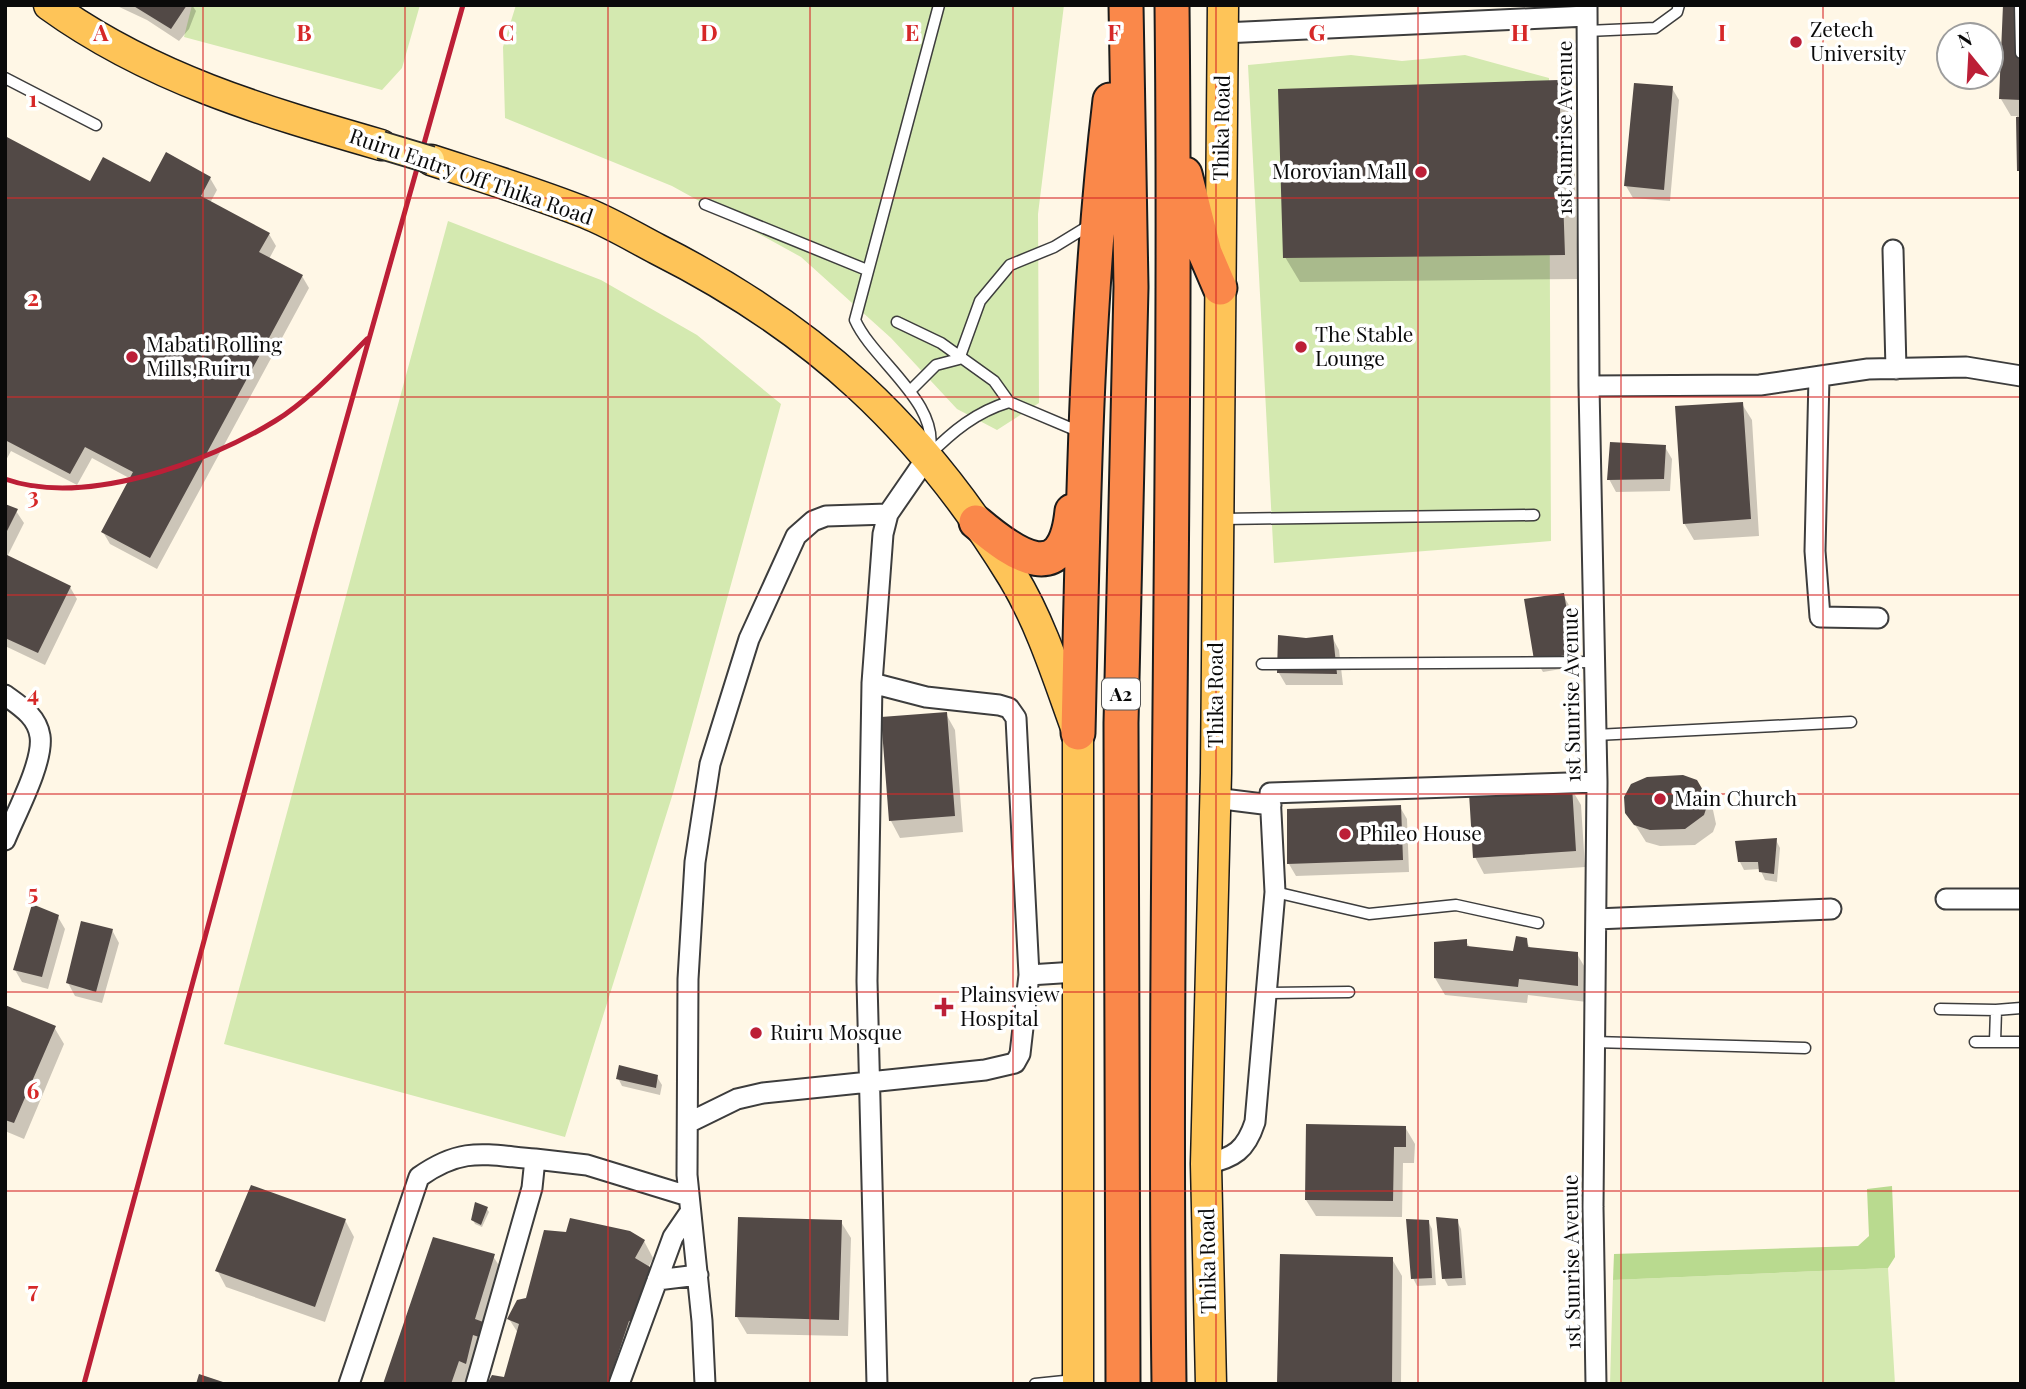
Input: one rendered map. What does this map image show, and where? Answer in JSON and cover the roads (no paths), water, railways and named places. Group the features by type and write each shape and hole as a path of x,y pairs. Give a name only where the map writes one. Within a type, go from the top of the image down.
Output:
{"highway":[{"path":"976,522 1007,549 1035,559 1054,556 1063,548 1069,536 1086,376 1097,221 1124,5"},
{"name":"A2","path":"1123,1384 1121,723 1131,287 1124,5"},
{"name":"Thika Road","path":"1169,1384 1166,1129 1175,304 1172,5"},
{"path":"1174,146 1192,194 1205,253 1220,288"},
{"path":"1078,733 1086,376"}],"main road":[{"name":"Ruiru Entry Off Thika Road","path":"49,5 89,34 197,85 245,105 432,160 588,214 747,297 836,363 928,456 1014,579 1042,637 1078,733"},
{"name":"Thika Road","path":"1210,1384 1206,1164 1215,798 1223,19"},
{"path":"1078,733 1078,1382"}],"street":[{"path":"1223,19 1587,17"},
{"name":"1st Sunrise Avenue","path":"1587,17 1597,782 1594,1042 1596,1384"},
{"path":"1894,250 1896,369"},
{"path":"1590,386 1748,386 1896,369 1966,367 2021,376"},
{"path":"1819,377 1815,551 1820,617 1878,618"},
{"path":"877,1384 868,1084 872,683 883,534 888,514 928,456"},
{"path":"705,1384 698,1275 688,1205 688,979 695,862 710,764 749,639 785,555 804,527 827,516 888,514"},
{"path":"688,1123 737,1099 763,1093 868,1084 985,1070 1015,1063 1024,1036 1029,975 1016,718 1009,708 999,705 926,697 872,683"},
{"path":"5,695 36,722 41,737 38,758 5,840"},
{"path":"1206,1164 1232,1158 1250,1138 1255,1122 1275,892 1270,793 1597,782"},
{"path":"1215,798 1271,805"},
{"path":"1946,899 2021,899"},
{"path":"1596,919 1831,909"},
{"path":"1029,975 1076,972"},
{"path":"349,1384 419,1177 442,1161 477,1154 587,1165 688,1205"},
{"path":"476,1384 532,1188 535,1159"},
{"path":"619,1384 673,1237 688,1205"},
{"path":"657,1280 698,1275"}],"lane":[{"path":"928,456 932,442 927,424 910,391 862,334 856,320 867,270 939,5"},
{"path":"1587,17 1655,28 1671,18 1679,5"},
{"path":"2020,5 2021,53"},
{"path":"5,78 96,125"},
{"path":"705,204 867,270"},
{"path":"960,359 980,301 1010,265 1054,247 1097,221"},
{"path":"897,322 941,343 994,381 1009,402 1080,433"},
{"path":"910,391 936,365 960,359"},
{"path":"928,456 956,428 988,408 1009,402"},
{"path":"1218,519 1534,515"},
{"path":"1262,664 1595,662"},
{"path":"1596,735 1852,722"},
{"path":"1275,892 1369,914 1457,905 1538,923"},
{"path":"1266,993 1349,992"},
{"path":"1940,1009 2021,1008"},
{"path":"1995,1042 1996,1010"},
{"path":"1594,1042 1805,1048"},
{"path":"1975,1042 2021,1042"},
{"path":"1035,1384 1078,1382"}],"railway":[{"path":"84,1384 315,531 463,5"},
{"path":"5,479 36,486 71,488 107,484 144,476 215,452 288,413 367,339"}],"place":[{"name":"Zetech University","path":"1796,42"},
{"name":"Morovian Mall","path":"1421,172"},
{"name":"The Stable Lounge","path":"1301,347"},
{"name":"Mabati Rolling Mills,Ruiru","path":"132,357"},
{"name":"Main Church","path":"1660,799"},
{"name":"Phileo House","path":"1345,834"},
{"name":"Plainsview Hospital","path":"944,1007"},
{"name":"Ruiru Mosque","path":"756,1033"}]}
